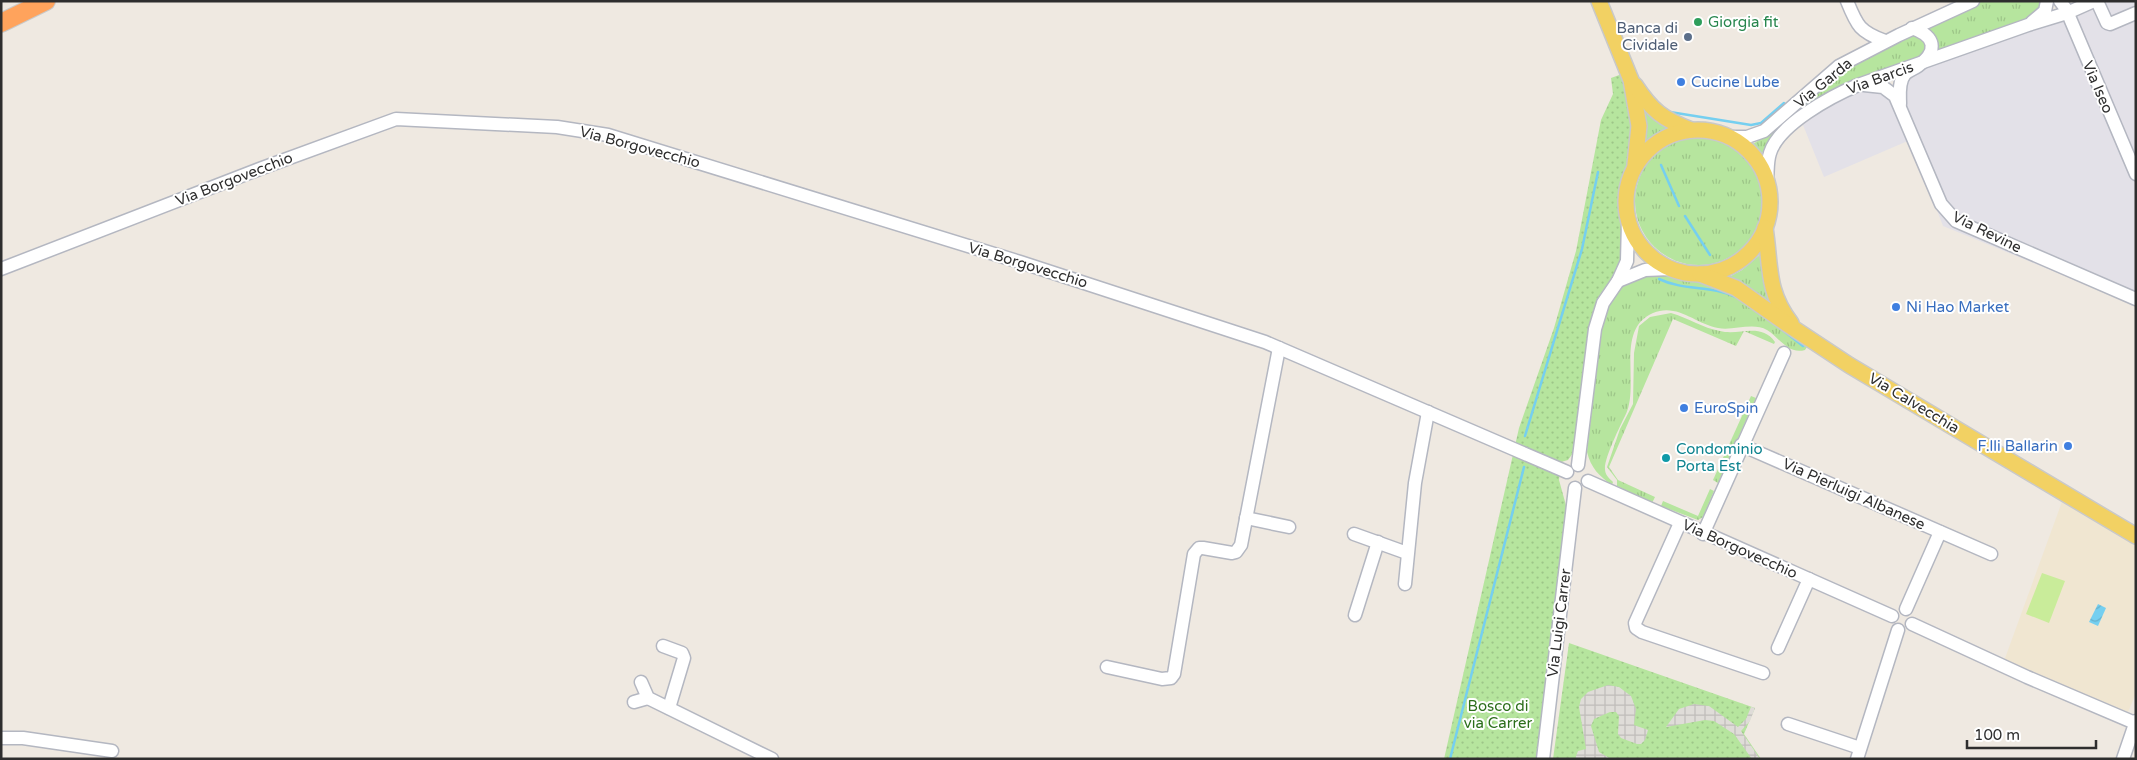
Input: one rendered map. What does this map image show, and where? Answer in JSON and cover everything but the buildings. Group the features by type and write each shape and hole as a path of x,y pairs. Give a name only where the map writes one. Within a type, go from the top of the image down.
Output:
{"highway":[{"path":"1,23 46,1"}],"main road":[{"path":"1599,1 1632,80 1652,109 1662,117 1691,130"},
{"path":"1632,80 1639,126 1634,168 1626,196 1628,222 1636,240 1644,251 1670,269 1700,274 1719,271 1739,261 1755,246 1765,228 1770,202 1766,180 1751,153 1729,137 1711,131 1691,130 1671,135 1656,143 1643,155 1634,168"},
{"name":"Via Calvecchia","path":"1765,228 1771,284 1782,311 1796,330"},
{"name":"Via Calvecchia","path":"1700,274 1736,288 1850,365 2136,536"}],"street":[{"path":"1606,1 1606,17"},
{"path":"1847,1 1857,26 1873,37 1886,41"},
{"name":"Via Garda","path":"1729,137 1747,137 1764,131 1839,66 1912,28 1973,1"},
{"name":"Via Barcis","path":"2028,25 2045,11 2047,1"},
{"name":"Via Iseo","path":"2060,1 2066,7 2136,174"},
{"path":"2066,7 2069,4 2093,2 2110,24 2136,13"},
{"name":"Via Barcis","path":"1766,180 1770,154 1778,139 1809,112 1847,90 2028,25 2066,7"},
{"name":"Via Barcis","path":"1912,28 1926,33 1932,43 1932,50 1922,63"},
{"name":"Via Revine","path":"1900,104 1901,82 1905,75 1922,63"},
{"name":"Via Revine","path":"1847,90 1876,85 1888,91 1900,104 1938,197 1949,215 1995,238 2136,299"},
{"name":"Via Borgovecchio","path":"1,269 356,132 396,119 557,127 608,135 1129,296 1279,348 1567,472"},
{"path":"1578,465 1595,329 1603,304 1628,261 1628,222"},
{"path":"1618,281 1645,270 1670,269"},
{"path":"1107,667 1162,679 1167,679 1174,674 1194,554 1199,548 1236,552 1241,545 1279,348"},
{"path":"1703,534 1784,352"},
{"path":"1405,584 1415,483 1428,412"},
{"name":"Via Pierluigi Albanese","path":"1741,445 1991,554"},
{"path":"1578,465 1587,472 1588,481 1582,487 1576,488 1568,483 1567,472 1571,467 1578,465"},
{"name":"Via Borgovecchio","path":"1588,481 1703,534 1892,616"},
{"name":"Via Luigi Carrer","path":"1543,759 1576,488"},
{"path":"1246,518 1289,527"},
{"path":"1680,523 1635,623 1636,628 1642,632 1762,673"},
{"name":"Via Pierluigi Albanese","path":"1906,609 1940,532"},
{"path":"1354,534 1407,553"},
{"path":"1355,615 1378,542"},
{"path":"1778,648 1809,579"},
{"path":"1899,609 1906,609 1913,617 1912,624 1905,630 1898,630 1893,626 1892,616 1899,609"},
{"path":"1912,624 2027,677 2136,722 2132,743 2123,759"},
{"path":"1788,724 1859,753 1898,630"},
{"path":"663,646 682,653 684,658 669,708"},
{"path":"641,682 648,698 772,759"},
{"path":"634,702 648,698"},
{"path":"1,738 23,738 112,751"}],"shaded area":[{"path":"2107,1 2136,1 2136,305 1943,226 1910,140 1824,177 1803,125 1820,112 1852,94 1871,88 1895,100 1908,74"},
{"path":"2063,499 2136,544 2136,693 2128,712 2004,661"},
{"path":"1608,685 1619,687 1631,696 1636,709 1634,725 1648,730 1645,740 1641,744 1637,744 1621,738 1618,734 1619,716 1616,712 1610,712 1594,719 1591,726 1599,752 1611,759 1575,759 1578,751 1586,749 1579,707 1581,699 1588,692"},
{"path":"1694,704 1709,706 1738,727 1746,719 1751,707 1755,708 1750,721 1741,731 1760,759 1752,759 1734,734 1714,721 1705,720 1666,727 1679,709"}],"green space":[{"path":"1981,1 2044,1 2032,17 1800,112 1798,109 1848,67"},
{"name":"Bosco di via Carrer","path":"1622,74 1634,114 1633,148 1619,193 1625,242 1620,268 1601,293 1593,311 1573,453 1568,460 1561,462 1559,480 1567,509 1538,759 1444,759 1519,428 1554,328 1576,251 1601,120 1613,94 1611,78"},
{"path":"1644,109 1670,127 1644,143"},
{"path":"1794,113 1796,116 1767,145 1762,153 1753,144 1768,134"},
{"path":"1699,137 1723,142 1744,156 1758,177 1763,201 1758,225 1744,246 1723,260 1699,265 1675,260 1654,246 1640,225 1635,201 1640,177 1654,156 1675,142"},
{"path":"1761,254 1776,310 1749,287 1729,277 1742,270"},
{"path":"1666,274 1686,281 1717,284 1809,344 1805,350 1794,350 1767,330 1761,328 1718,328 1678,312 1662,311 1653,313 1641,321 1634,332 1631,345 1631,389 1629,403 1605,464 1606,473 1613,482 1612,485 1596,471 1587,452 1601,329 1609,304 1621,286 1638,276"},
{"path":"1671,313 1714,330 1727,332 1744,331 1736,346 1673,319 1609,467 1618,480 1655,497 1652,503 1617,486 1617,480 1607,467 1620,429 1633,404 1634,353 1639,326 1650,317"},
{"path":"1745,331 1763,333 1775,342 1774,344"},
{"path":"1751,396 1756,398 1718,483 1713,480"},
{"path":"1710,489 1714,491 1703,517 1698,520 1661,506 1663,501 1698,516"},
{"path":"2042,573 2065,581 2049,623 2026,614"},
{"path":"1569,643 1755,708 1744,734 1761,759 1553,759"}],"water":[{"path":"2098,604 2106,608 2098,626 2089,622"}],"waterway":[{"path":"1670,112 1751,125 1761,123 1784,103"},
{"path":"1661,165 1679,206"},
{"path":"1525,436 1582,249 1598,172"},
{"path":"1685,216 1710,255"},
{"path":"1659,279 1678,285 1718,291 1738,298"},
{"path":"1775,324 1803,346"},
{"path":"1450,759 1524,467"}],"place":[{"name":"Giorgia fit","path":"1698,22"},
{"name":"Banca di Cividale","path":"1688,37"},
{"name":"Cucine Lube","path":"1681,82"},
{"name":"Ni Hao Market","path":"1896,307"},
{"name":"EuroSpin","path":"1684,408"},
{"name":"F.lli Ballarin","path":"2068,446"},
{"name":"Condominio Porta Est","path":"1666,458"}]}
